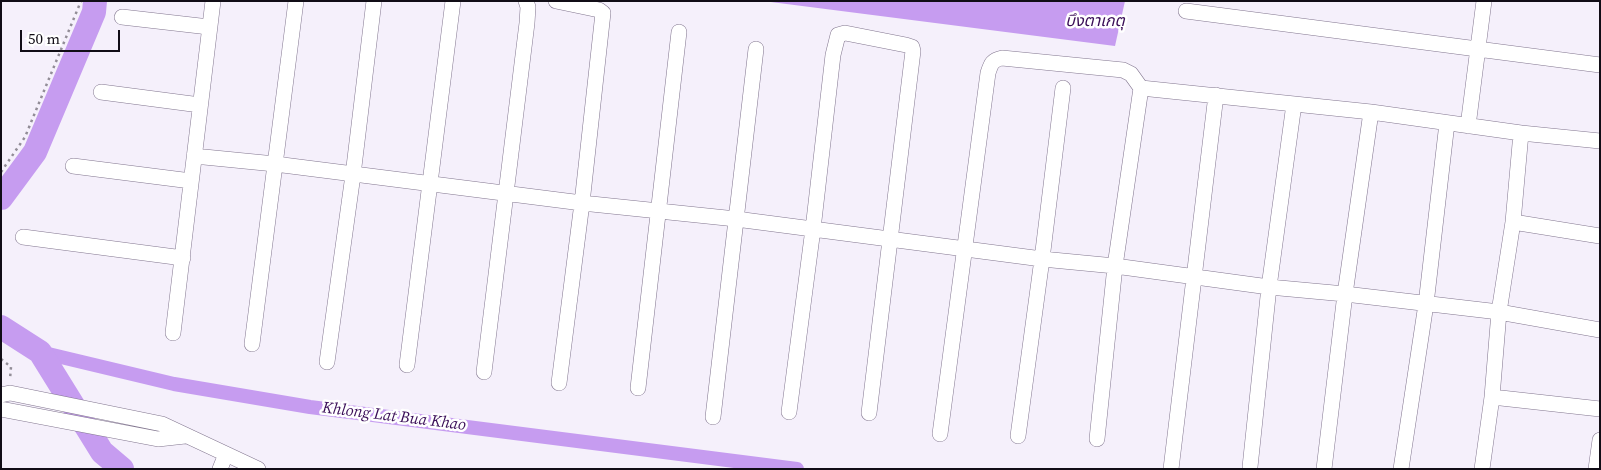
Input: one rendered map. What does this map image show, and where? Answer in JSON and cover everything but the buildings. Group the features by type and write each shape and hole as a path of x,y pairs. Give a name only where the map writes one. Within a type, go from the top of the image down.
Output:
{"street":[{"path":"173,334 212,1"},
{"path":"252,344 296,1"},
{"path":"327,362 353,175 374,1"},
{"path":"407,365 453,1"},
{"path":"484,372 527,23 528,7 526,1"},
{"path":"556,1 600,10 603,13 582,203 559,383"},
{"path":"1468,126 1484,1"},
{"path":"1186,12 1600,65"},
{"path":"122,17 209,27"},
{"path":"638,388 679,32"},
{"path":"789,412 813,229 832,55 838,35 845,33 906,45 912,47 913,51 868,413"},
{"path":"713,416 756,49"},
{"path":"940,434 988,73 994,60 1002,58 1123,70 1131,74 1141,88 1115,266 1097,439"},
{"path":"1018,436 1063,88"},
{"path":"1141,88 1371,112 1521,133 1600,141"},
{"path":"101,92 200,105"},
{"path":"1172,469 1216,95"},
{"path":"1250,467 1269,287 1294,104"},
{"path":"1324,469 1345,294 1371,112"},
{"path":"1401,469 1426,304 1447,123"},
{"path":"1482,469 1492,397 1499,312 1512,222 1521,133"},
{"path":"194,156 275,164 582,203 736,219 1269,287 1499,312 1600,330"},
{"path":"73,166 191,181"},
{"path":"1512,222 1600,236"},
{"path":"23,237 183,258"},
{"path":"1492,397 1600,409"},
{"path":"5,402 186,436 258,469"},
{"path":"1596,469 1600,440"},
{"path":"220,469 226,454"}],"path":[{"path":"1,172 25,137 81,1"},
{"path":"1,359 11,367"}],"water":[{"name":"บึงตาเกตุ","path":"763,1 1125,1 1115,46"}],"waterway":[{"path":"1,198 35,152 94,12 95,1"},
{"path":"1,327 40,352 102,452 122,469"},
{"name":"Khlong Lat Bua Khao","path":"40,352 174,384 310,407 797,469"}]}
